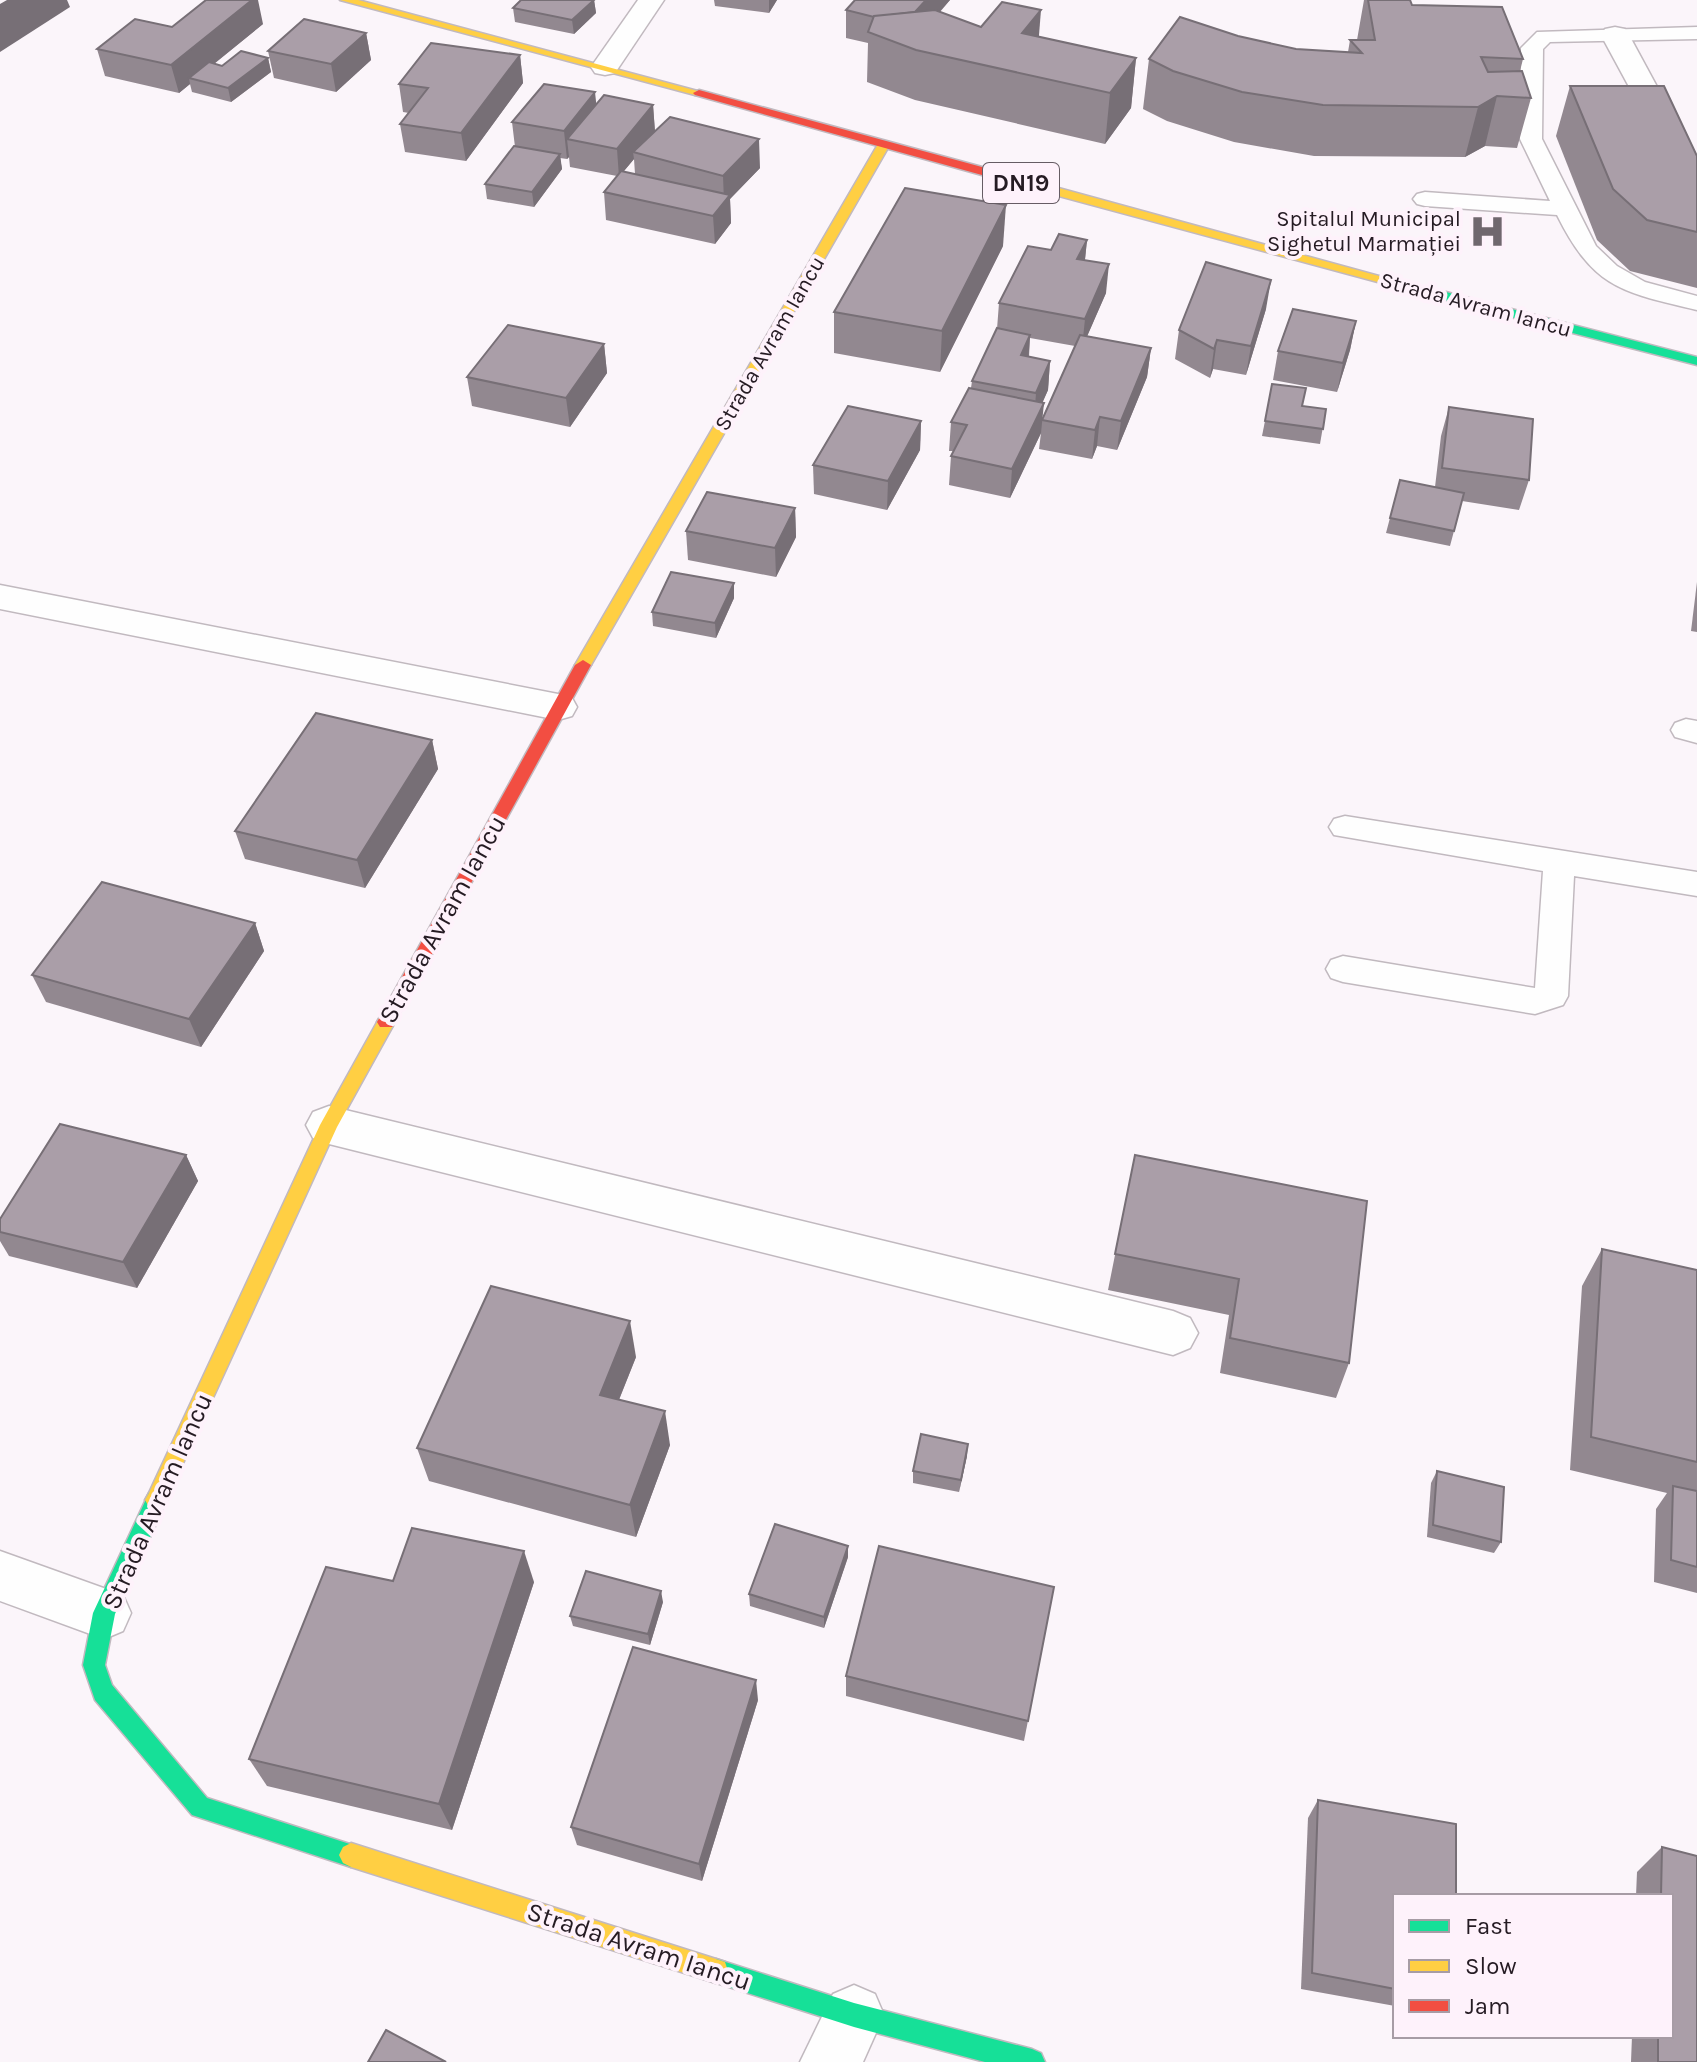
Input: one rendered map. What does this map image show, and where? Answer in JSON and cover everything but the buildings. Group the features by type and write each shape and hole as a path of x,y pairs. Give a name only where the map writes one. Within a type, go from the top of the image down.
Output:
{"street":[{"name":"Strada Avram Iancu","path":"345,0 1697,361"},
{"path":"605,67 651,0"},
{"path":"1615,35 1654,107"},
{"name":"Strada Avram Iancu","path":"883,146 558,707 329,1125 104,1613 94,1665 103,1692 200,1807 843,2038 1032,2062"},
{"path":"0,597 558,707"},
{"path":"329,1125 1173,1333"},
{"path":"0,1576 104,1613"}],"lane":[{"path":"1697,33 1544,36 1532,48 1531,139 1586,249 1608,271 1636,287 1697,303"},
{"path":"1425,199 1566,209"},
{"path":"1345,827 1697,884"},
{"path":"1343,969 1545,1001 1551,996 1559,862"}],"traffic: fast":[{"path":"1442,295 1697,361"},
{"path":"156,1500 104,1613 94,1665 103,1692 200,1807 351,1855"},
{"path":"716,1971 854,2015 1032,2062"}],"traffic: slow":[{"path":"345,0 699,93"},
{"path":"583,665 883,146"},
{"path":"1011,179 1442,295"},
{"path":"156,1500 329,1125 386,1022"},
{"path":"351,1855 716,1971"}],"traffic: jam":[{"path":"699,93 1011,179"},
{"path":"386,1022 583,665"}],"place":[{"name":"Spitalul Municipal Sighetul Marmației","path":"1487,231"}]}
